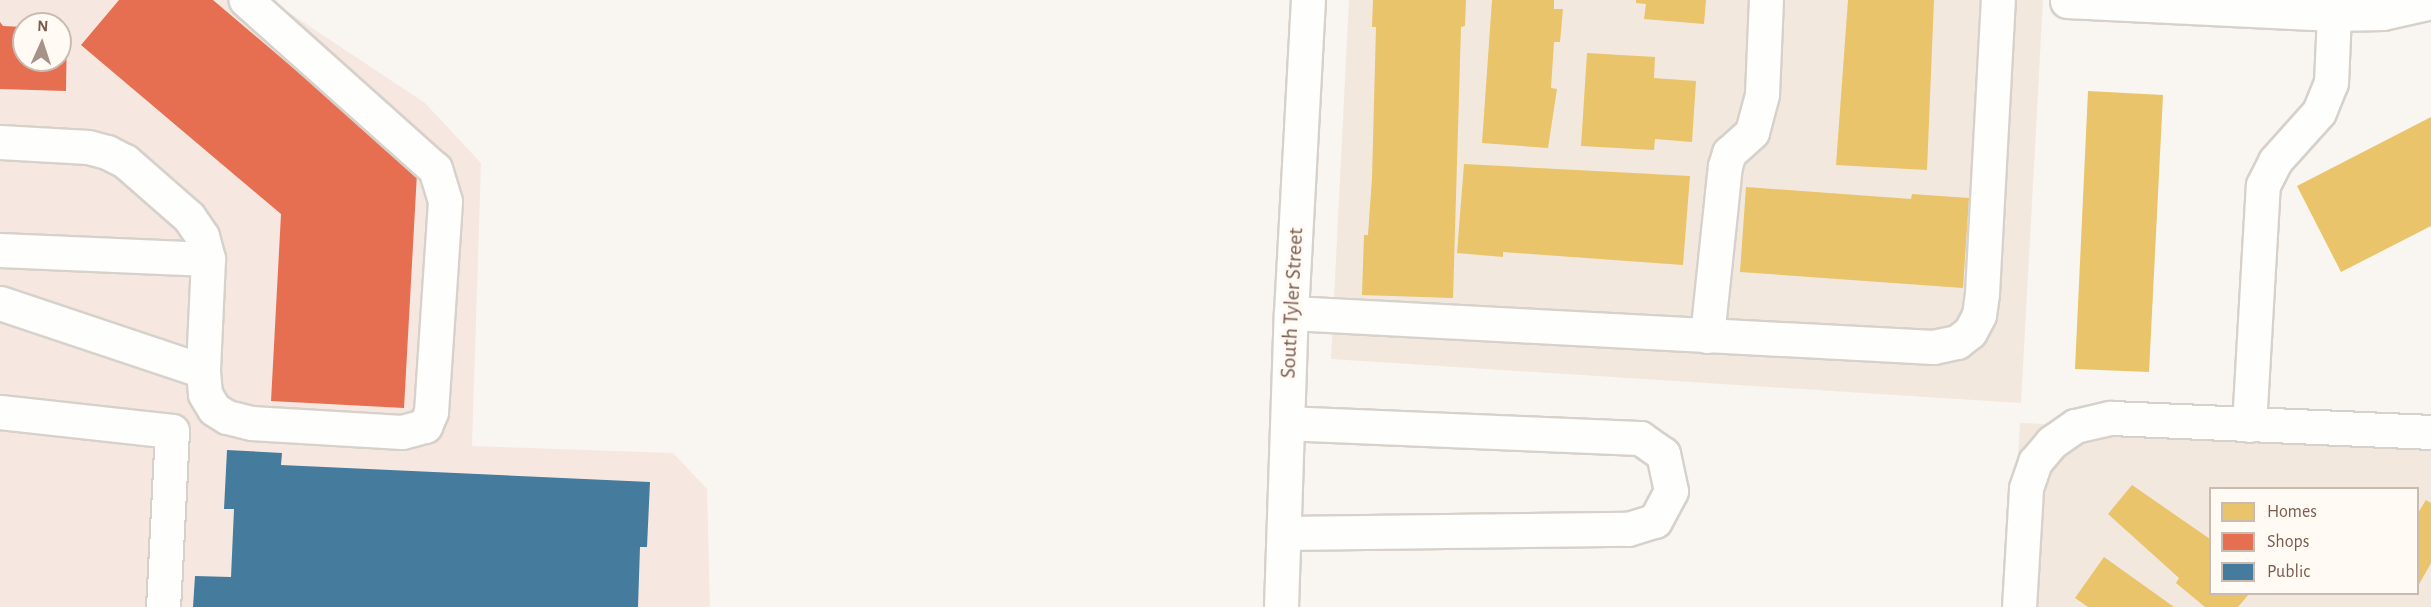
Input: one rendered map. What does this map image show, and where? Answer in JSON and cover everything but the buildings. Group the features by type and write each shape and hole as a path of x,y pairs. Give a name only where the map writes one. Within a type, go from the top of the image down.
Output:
{"street":[{"path":"0,142 88,147 125,161 189,217 201,236 208,259 203,371 205,394 214,409 251,423 402,432 425,426 431,412 445,201 435,169 246,0"},
{"name":"South Tyler Street","path":"1281,607 1291,313 1308,0"},
{"path":"1707,336 1725,166 1729,153 1752,132 1762,94 1766,0"},
{"path":"1291,313 1933,347 1957,342 1970,332 1979,315 1982,293 1998,0"},
{"path":"2067,1 2115,1 2334,14 2383,13 2431,2"},
{"path":"2249,425 2263,185 2275,161 2319,112 2331,83 2334,14"},
{"path":"0,250 208,259"},
{"path":"0,303 203,371"},
{"path":"0,412 172,431 163,607"},
{"path":"2019,607 2026,488 2035,462 2052,442 2075,426 2111,418 2431,432"},
{"path":"1284,533 1628,529 1655,521 1671,491 1663,454 1640,438 1288,423"}],"shaded area":[{"path":"0,0 270,0 425,103 481,163 472,446 673,453 707,489 710,607 0,607"},
{"path":"1349,0 2043,0 2021,403 1331,359"},
{"path":"2020,423 2431,440 2431,607 2009,607"}]}
